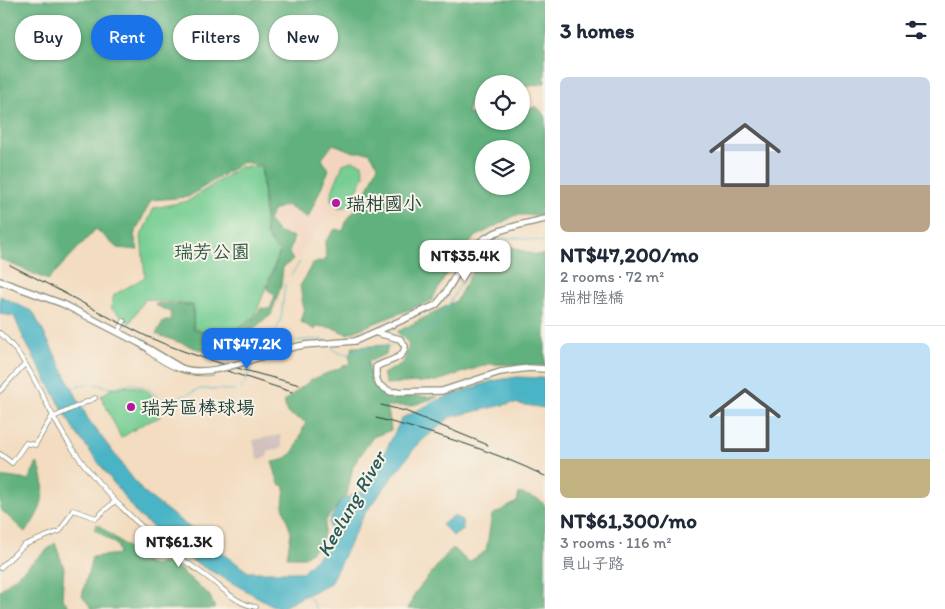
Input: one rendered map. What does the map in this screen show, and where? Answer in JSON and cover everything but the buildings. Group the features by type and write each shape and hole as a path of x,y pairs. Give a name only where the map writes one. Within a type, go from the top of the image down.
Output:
{"main road":[{"path":"0,281 47,297 139,343 180,368 196,372 215,370 285,348 355,341 378,333 436,305 445,295 465,258 481,239 494,233 545,219"},
{"path":"378,333 400,339 405,346 404,353 400,357 376,367 376,377 379,385 391,392 442,391 500,372 529,368 545,369"}],"street":[{"path":"118,332 124,321"},
{"path":"0,333 25,364 70,445 114,502 156,540 222,587 236,601 243,605 256,607"},
{"path":"139,343 182,366 211,374 196,374 177,369 156,357 139,343"},
{"path":"0,391 25,364"},
{"path":"0,454 12,463 26,443 35,445 54,415 95,398"},
{"path":"0,568 24,545 60,531 73,510 96,518 114,502"}],"shaded area":[{"name":"瑞柑國小","path":"333,146 354,154 366,154 375,163 347,210 339,219 334,215 325,222 312,237 299,260 291,254 298,236 280,229 271,218 274,213 286,207 309,221 321,202 332,170 325,158"},
{"path":"280,435 282,448 268,452 268,456 258,460 253,440"}],"green space":[{"path":"0,0 545,0 545,83 530,86 530,75 475,75 475,101 470,102 467,115 475,112 475,130 530,130 530,109 536,106 545,115 545,215 516,215 475,237 453,263 431,301 347,334 333,328 316,326 315,330 301,322 304,311 300,286 312,264 326,260 325,242 335,229 343,231 346,222 365,196 378,165 369,152 354,152 333,144 322,159 329,170 308,218 286,205 273,211 268,220 279,233 294,237 289,253 293,260 283,267 281,286 271,315 254,328 249,341 239,355 220,357 156,334 163,321 171,321 171,312 155,305 158,303 193,306 193,329 222,339 256,317 261,308 270,309 275,295 267,289 280,252 267,236 262,165 243,162 188,197 151,200 134,235 138,250 117,248 96,229 48,280 0,259"},
{"path":"352,161 362,164 364,175 350,206 339,208 331,201 331,194 343,164"},
{"name":"瑞芳公園","path":"261,166 266,236 279,253 255,316 222,338 194,328 193,305 145,299 130,323 111,308 114,295 145,277 141,236 154,208 188,201 240,167"},
{"path":"487,246 512,247 536,255 545,255 545,366 489,364 437,381 386,384 383,374 404,362 409,344 397,332 456,301"},
{"path":"388,345 386,354 368,362 372,384 385,395 438,397 410,406 385,406 389,415 391,430 373,437 353,466 347,494 326,520 322,543 305,557 287,557 291,533 283,506 285,486 279,484 272,462 287,458 295,448 306,422 287,413 284,401 311,380 351,363 349,356 353,347"},
{"name":"瑞芳區棒球場","path":"128,386 148,391 153,398 160,417 143,424 121,438 101,396 111,389"},
{"path":"37,463 43,481 42,499 36,517 25,532 0,509 0,476 28,480"},
{"path":"519,493 540,500 545,505 545,609 408,609 415,593 452,548 469,562 486,551 492,515 517,502"},
{"path":"97,524 151,565 171,562 210,596 215,609 92,609 82,596 92,557 119,554 117,545 94,529"},
{"path":"55,543 64,568 62,598 71,609 0,609 0,590"}],"water":[{"name":"Keelung River","path":"0,296 33,312 88,419 143,492 248,572 302,572 333,542 329,522 341,500 366,490 402,418 438,400 492,381 517,377 545,378 545,408 512,403 450,417 417,445 365,513 330,583 279,609 193,561 137,514 74,430 24,339 14,316 0,314"},
{"path":"453,516 462,520 463,530 453,536 442,525"}],"waterway":[{"path":"400,336 403,333 432,327 440,320 483,245 499,238 520,238 545,242"},
{"path":"291,275 300,262"},
{"path":"270,343 281,319 285,284"},
{"path":"256,352 264,343 282,344 311,339 327,341"},
{"path":"331,347 337,352 351,354 374,347 391,347 396,341"},
{"path":"245,384 252,362"},
{"path":"94,384 112,388 130,383 147,387 160,399 168,402 200,389 235,390"},
{"path":"73,390 78,385 90,384"},
{"path":"308,595 317,609"}],"railway":[{"path":"10,265 129,328 164,344 222,364 300,385"},
{"path":"227,371 292,392"},
{"path":"381,405 405,411 488,445"},
{"path":"376,418 462,443 504,458 545,476"}],"place":[{"name":"瑞柑國小","path":"336,203"},
{"name":"瑞芳區棒球場","path":"131,407"}]}
